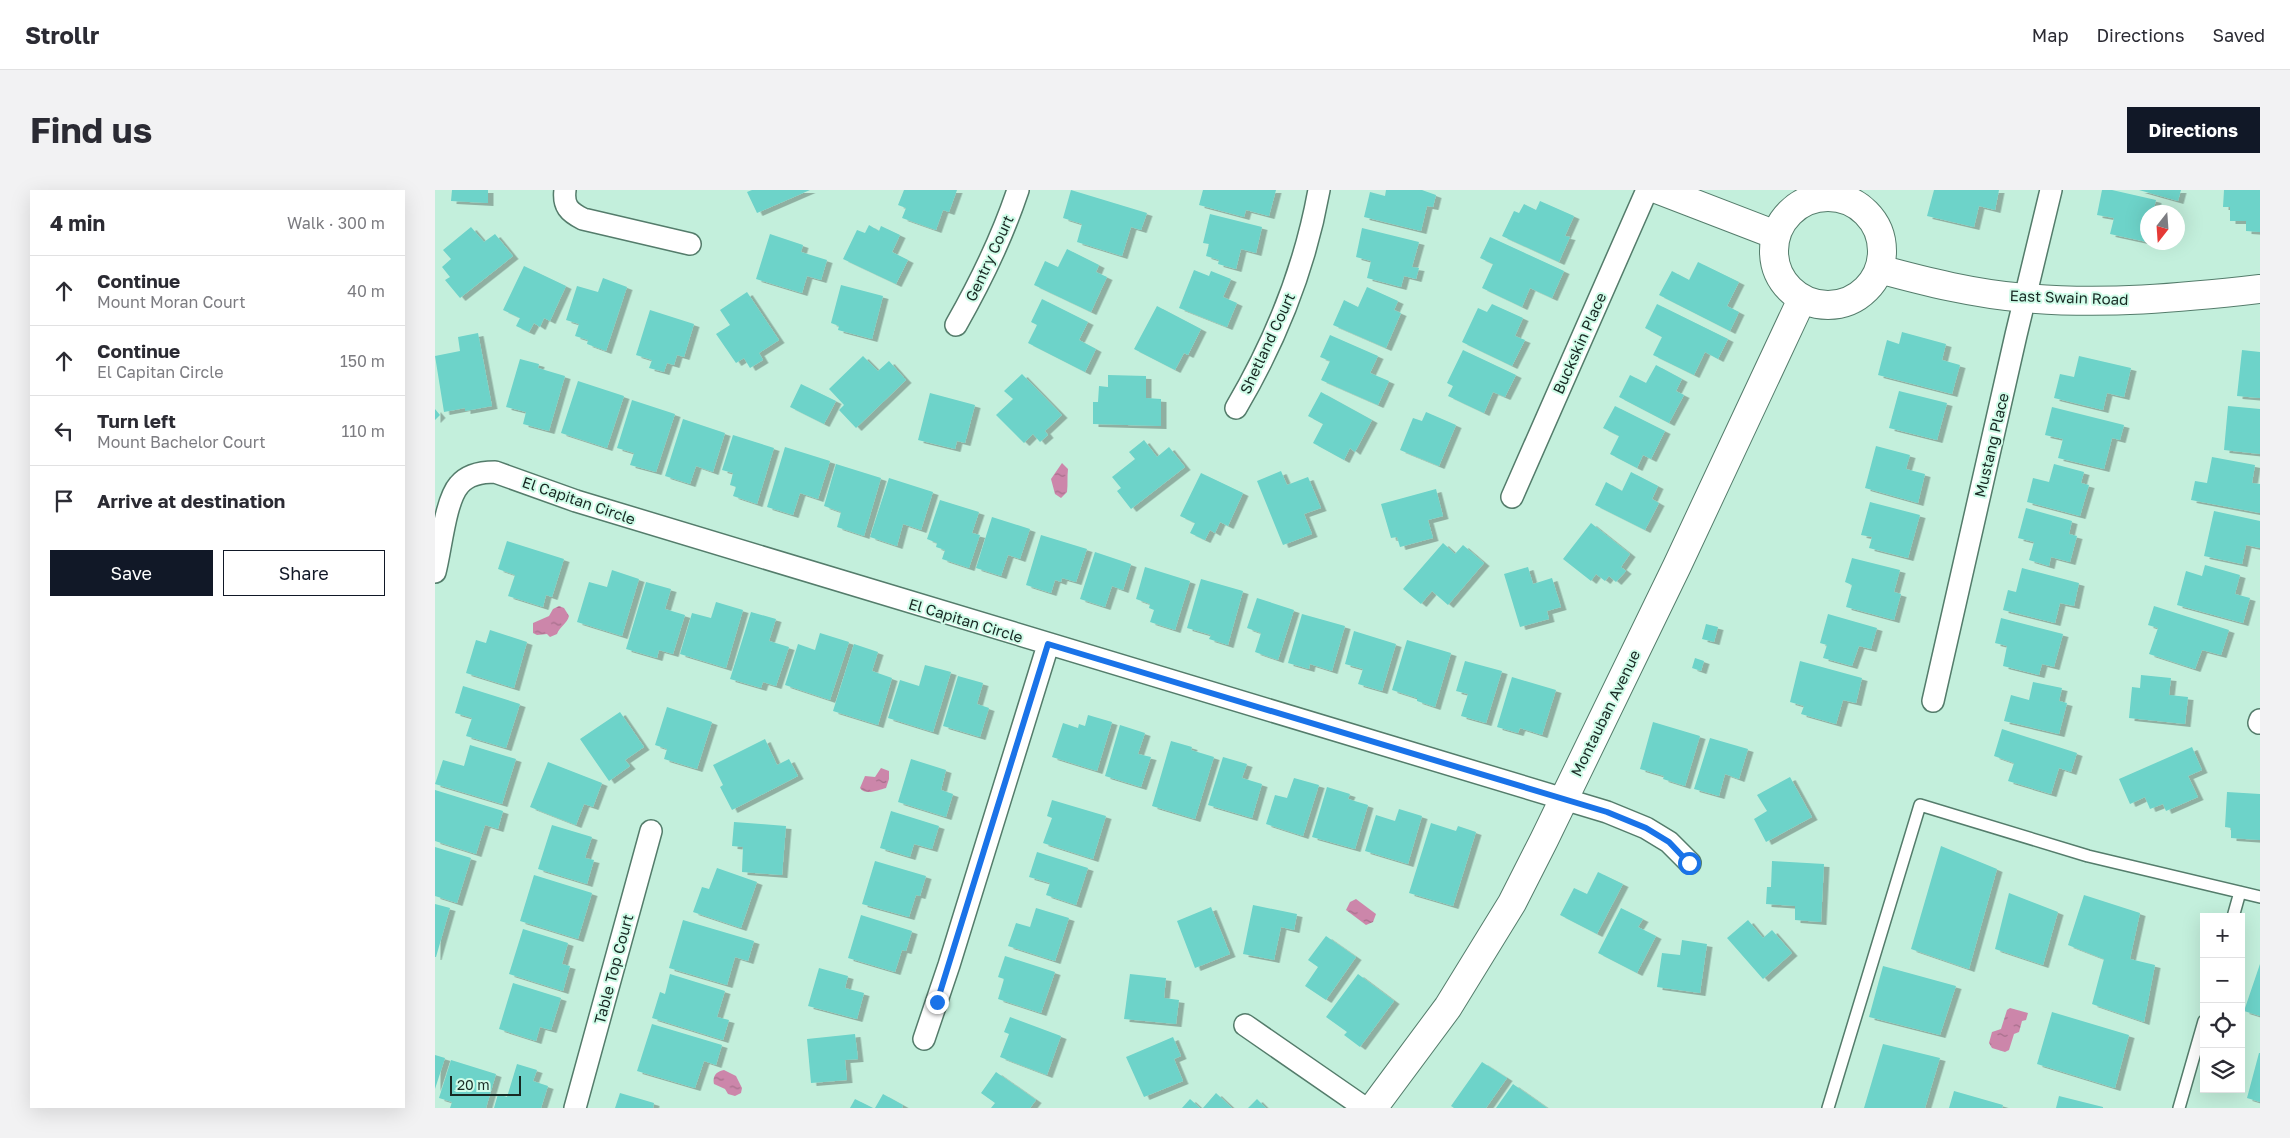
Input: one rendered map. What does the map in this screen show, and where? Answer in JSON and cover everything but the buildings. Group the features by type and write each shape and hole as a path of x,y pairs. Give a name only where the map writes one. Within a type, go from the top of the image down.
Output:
{"street":[{"path":"565,190 564,201 570,212 583,219 689,244"},
{"name":"Gentry Court","path":"956,325 986,272 1007,224 1017,190"},
{"name":"Shetland Court","path":"1236,408 1257,372 1284,314 1301,266 1319,190"},
{"name":"Buckskin Place","path":"1512,496 1647,190"},
{"path":"1659,190 1776,235"},
{"name":"Mustang Place","path":"1933,701 2051,190"},
{"path":"1847,195 1873,220 1880,236 1883,252 1879,269 1870,285 1856,298 1839,304 1820,305 1803,299 1788,287 1778,272 1774,253 1776,235 1784,219 1796,207 1811,200 1847,195"},
{"name":"East Swain Road","path":"1879,269 1941,286 2025,298 2119,300 2191,297 2260,289"},
{"name":"Montauban Avenue","path":"1373,1108 1392,1085 1458,991 1511,903 1564,800 1803,299"},
{"name":"El Capitan Circle","path":"435,572 451,499 460,484 482,472 495,472 576,501 1607,812 1646,828 1669,842 1689,863"},
{"path":"924,1039 952,956 1048,644"},
{"name":"Table Top Court","path":"575,1108 651,831"},
{"path":"1245,1025 1365,1108"}],"lane":[{"path":"1828,1108 1919,805 2087,856 2260,897"},
{"path":"2234,913 2240,892"},
{"path":"2179,1108 2200,1034"}],"water":[{"path":"1062,463 1068,469 1067,492 1061,498 1055,494 1051,479"},
{"path":"559,606 564,608 569,616 557,634 550,637 547,634 537,635 533,633 533,623 549,616 553,609"},
{"path":"881,768 889,771 886,788 865,792 860,788 865,776 875,777"},
{"path":"1356,899 1376,914 1373,922 1366,925 1346,910 1350,902"},
{"path":"2010,1008 2028,1013 2026,1020 2022,1021 2019,1032 2014,1034 2009,1050 2005,1052 1992,1048 1989,1043 1992,1032 2001,1029 2007,1010"},
{"path":"724,1070 736,1076 742,1088 741,1093 735,1096 728,1094 725,1089 714,1084 716,1074"}],"route":[{"path":"937,1002 1048,644 1607,812 1646,828 1669,842 1689,863"}]}
